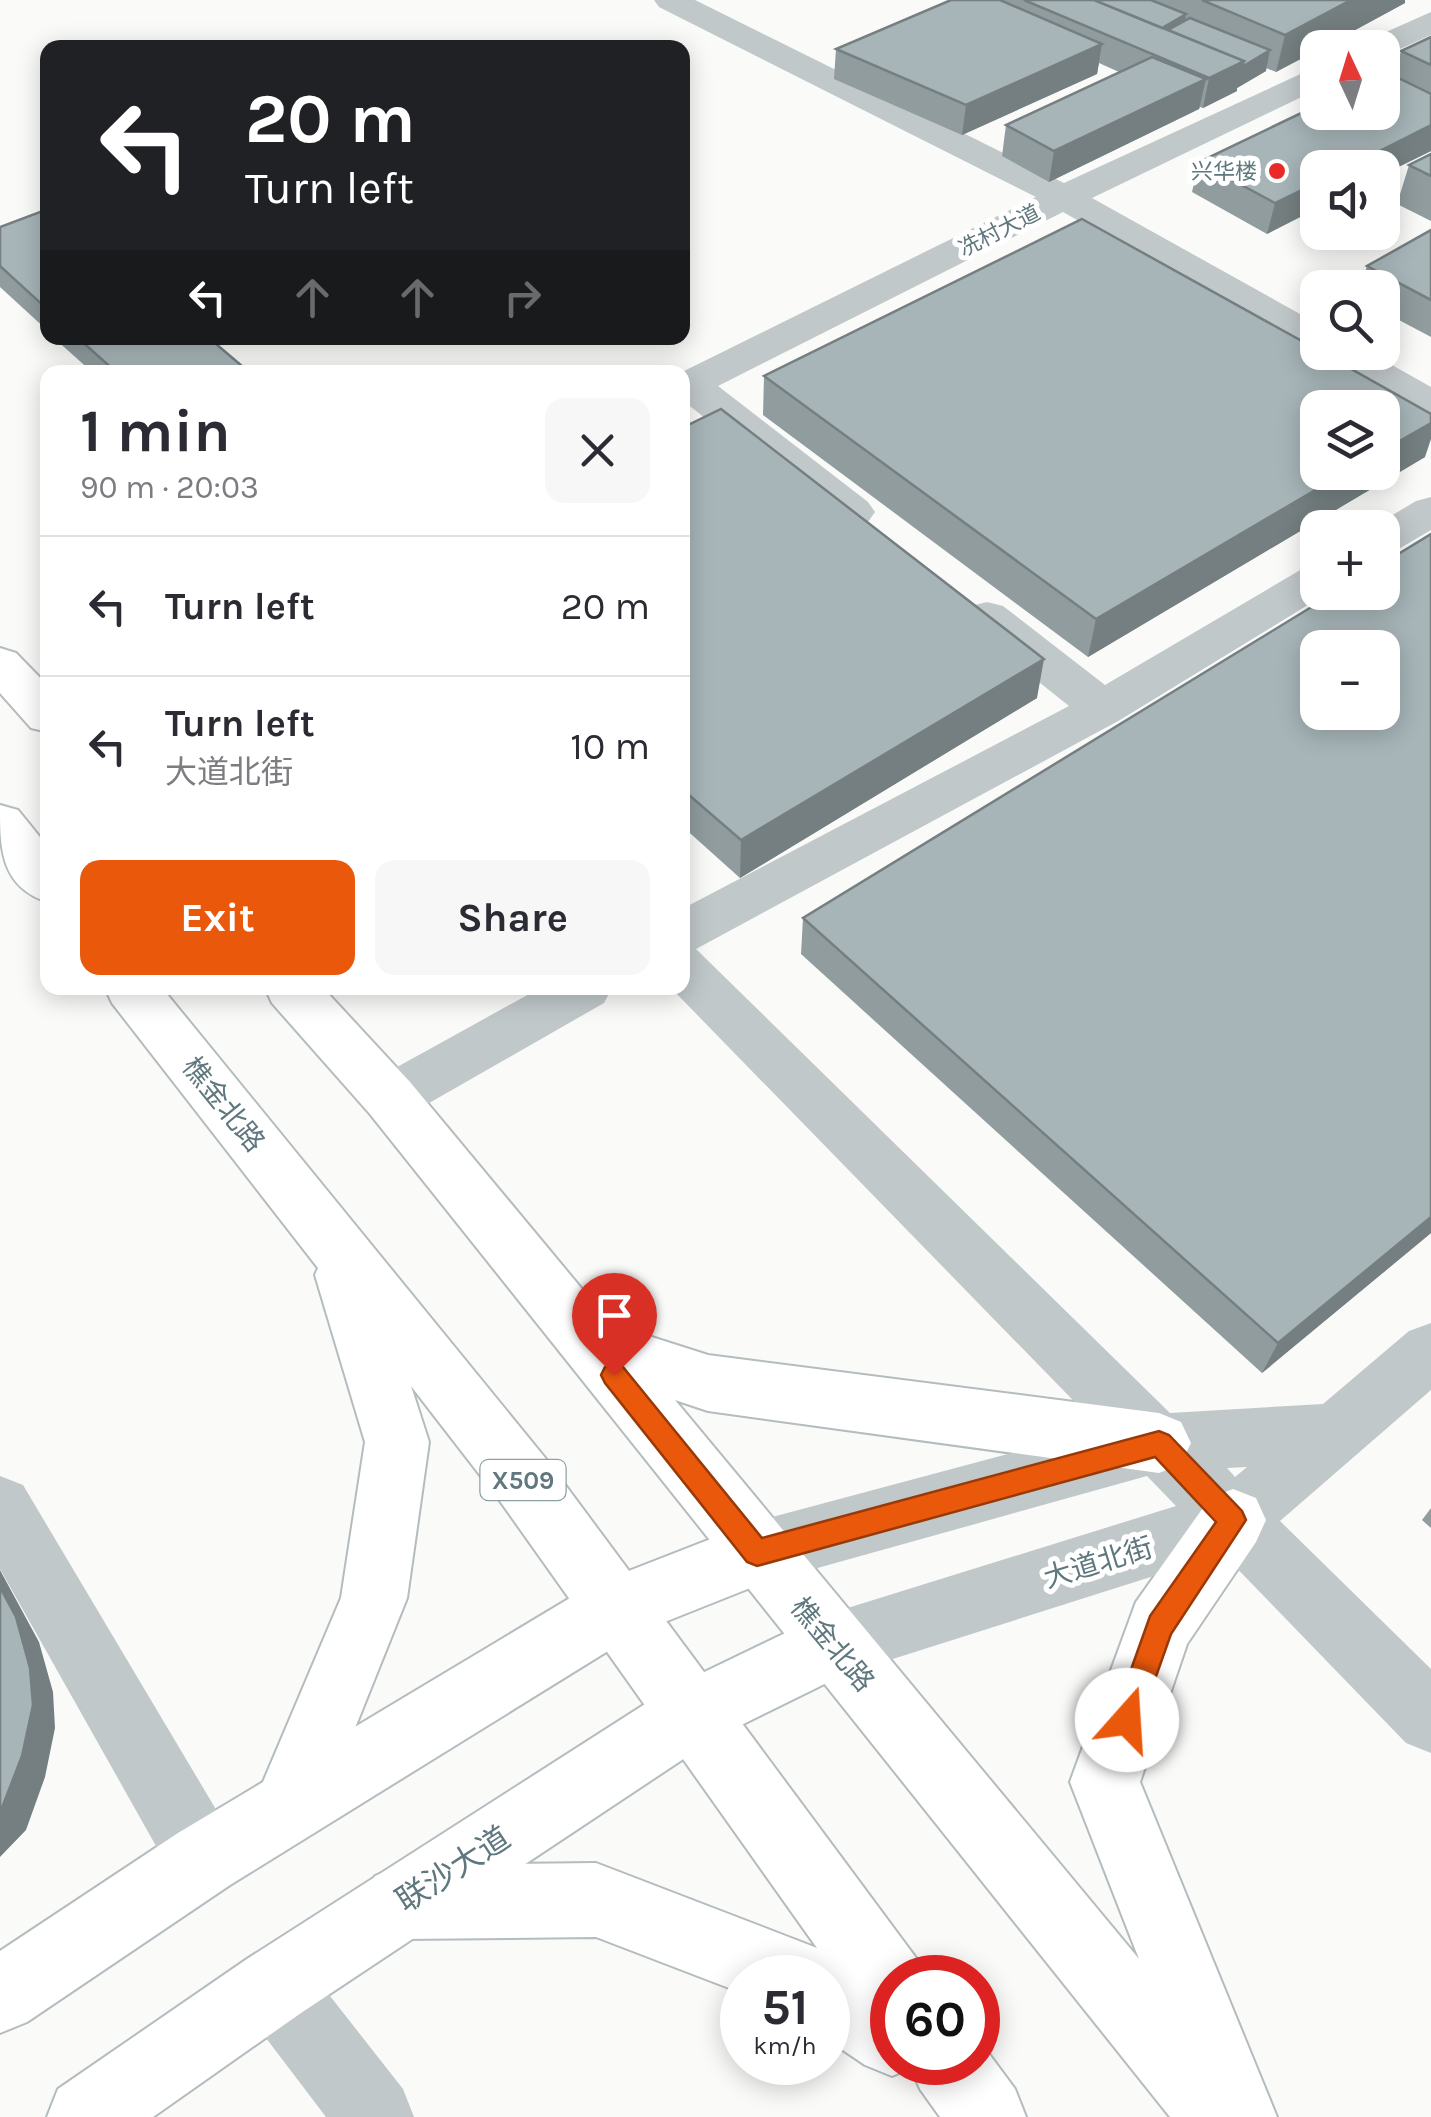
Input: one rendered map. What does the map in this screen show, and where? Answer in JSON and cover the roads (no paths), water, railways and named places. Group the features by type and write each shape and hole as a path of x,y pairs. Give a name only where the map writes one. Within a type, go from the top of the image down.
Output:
{"main road":[{"path":"0,664 40,701"},
{"path":"0,823 40,872"},
{"name":"樵金北路","path":"137,995 523,1480 870,1958"},
{"name":"樵金北路","path":"297,995 390,1098 1220,2117"},
{"path":"288,1808 374,1598 398,1442 335,1243"},
{"path":"590,1345 708,1383 1159,1444"},
{"path":"1233,1520 1160,1626 1105,1782 1240,2117"},
{"path":"0,1996 204,1858 614,1609 757,1553"},
{"name":"联沙大道","path":"86,2117 274,1986 691,1714 833,1644"},
{"path":"401,1902 596,1900 740,1955"}],"street":[{"path":"670,0 1064,197 1300,330"},
{"path":"1400,37 1431,22"},
{"path":"820,77 854,62"},
{"name":"冼村大道","path":"690,384 1064,197 1300,85"},
{"path":"1371,370 1431,404"},
{"path":"690,389 888,540"},
{"path":"1400,529 1431,511"},
{"path":"950,588 1102,708"},
{"path":"690,929 1102,708 1300,590"},
{"path":"690,973 1431,1718"},
{"path":"390,1098 573,995"},
{"name":"大道北街","path":"833,1644 1233,1520 1431,1351"},
{"path":"757,1553 1159,1444 1337,1432"},
{"path":"0,1508 204,1858"},
{"path":"274,1986 375,2117"}],"place":[{"name":"兴华楼","path":"1277,171"}]}
